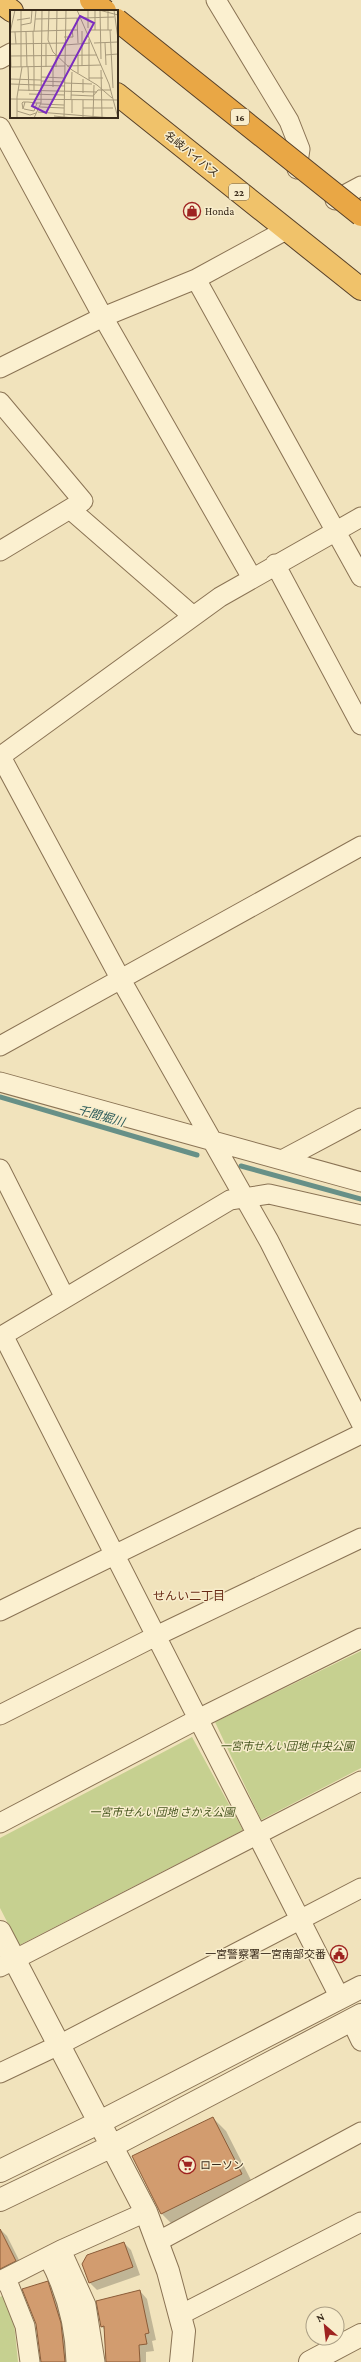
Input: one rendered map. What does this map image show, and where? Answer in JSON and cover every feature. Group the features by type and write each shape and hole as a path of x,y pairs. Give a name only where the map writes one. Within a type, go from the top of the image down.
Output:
{"highway":[{"path":"0,2 11,10"},
{"name":"16","path":"118,21 361,215"},
{"path":"118,28 298,169 361,221"},
{"name":"名岐バイパス","path":"118,95 361,289"}],"street":[{"path":"216,0 289,120 300,149 298,169"},
{"path":"0,59 10,54"},
{"path":"0,127 103,317 252,578"},
{"path":"335,200 361,186"},
{"path":"0,368 103,317 196,279 286,230"},
{"path":"196,279 361,577"},
{"path":"0,402 84,500 0,551"},
{"path":"70,509 192,616"},
{"path":"361,517 275,564 192,616 129,664 0,755 120,978 210,1140 269,1241 361,1423"},
{"path":"275,564 361,724"},
{"path":"0,1046 120,978 361,846"},
{"path":"0,1082 361,1182"},
{"path":"282,1160 361,1118"},
{"path":"0,1169 65,1298"},
{"path":"340,1998 115,1554 1,1336 230,1200 269,1194 361,1215"},
{"path":"0,1611 361,1434"},
{"path":"0,1715 156,1636 361,1538"},
{"path":"0,1824 198,1719 361,1638"},
{"path":"7,1963 361,1780"},
{"path":"0,2073 59,2045 361,1888"},
{"path":"0,1932 7,1963 59,2045 146,2212 168,2271 184,2331 181,2362"},
{"path":"0,2171 100,2122 361,1987"},
{"path":"0,2200 112,2146 356,2017 361,2041"},
{"path":"157,2242 361,2132"},
{"path":"30,2362 25,2326 3,2280 54,2253 146,2212"},
{"path":"180,2315 361,2222"},
{"path":"54,2253 86,2305 82,2350 95,2362"},
{"path":"310,2362 361,2335"}],"green space":[{"name":"一宮市せんい団地 中央公園","path":"361,1651 361,1768 261,1820 215,1722"},
{"name":"一宮市せんい団地 さかえ公園","path":"192,1737 243,1830 10,1950 18,1943 0,1908 0,1838"},
{"path":"4,2295 14,2323 18,2362 0,2362 0,2297"}],"building":[{"name":"ローソン","path":"213,2117 242,2174 161,2214 132,2156"},
{"path":"0,2229 16,2261 0,2269"},
{"path":"124,2242 133,2267 89,2283 82,2264 87,2255"},
{"path":"48,2281 61,2323 65,2362 41,2362 36,2324 22,2289"},
{"path":"140,2290 149,2333 145,2334 147,2344 139,2345 140,2362 106,2362 104,2326 101,2327 96,2301"}],"waterway":[{"name":"千間堀川","path":"0,1097 197,1155"},
{"name":"千間堀川","path":"241,1166 361,1199"}],"place":[{"name":"Honda","path":"192,211"},
{"name":"一宮警察署一宮南部交番","path":"339,1954"},
{"name":"ローソン","path":"187,2165"}],"district":[{"name":"せんい二丁目","path":"189,1596"}]}
